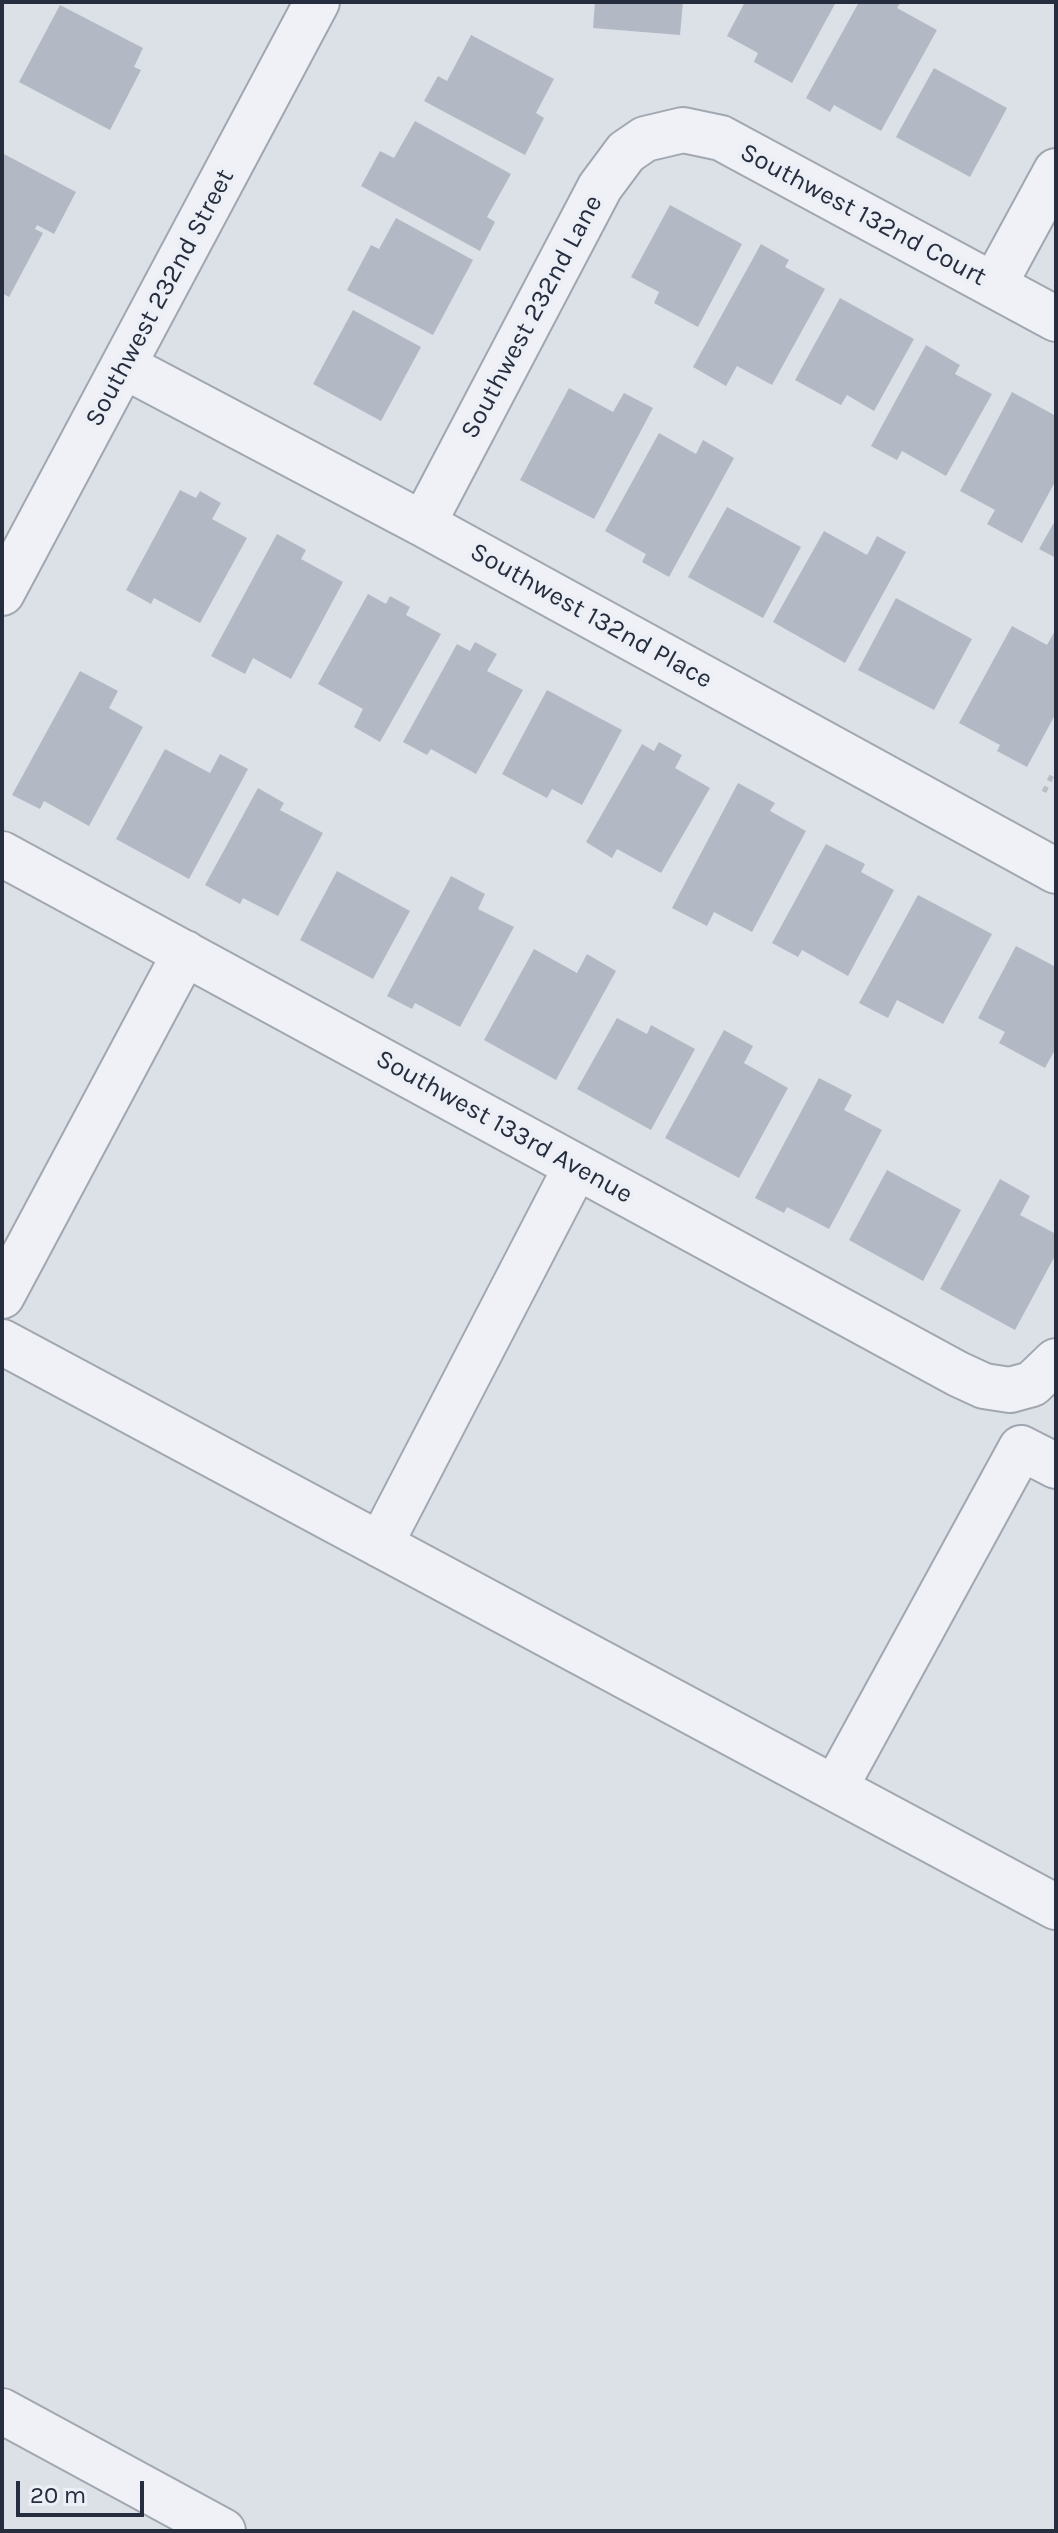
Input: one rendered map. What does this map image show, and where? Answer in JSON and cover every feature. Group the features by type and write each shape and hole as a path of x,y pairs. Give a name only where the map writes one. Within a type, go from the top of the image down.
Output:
{"street":[{"name":"Southwest 232nd Street","path":"2,593 317,2"},
{"name":"Southwest 132nd Court","path":"664,133 683,130 721,138 1056,319"},
{"name":"Southwest 232nd Lane","path":"423,524 600,187 626,152 645,139 664,133"},
{"path":"994,285 1056,171"},
{"name":"Southwest 132nd Place","path":"124,366 423,524 1056,871"},
{"name":"Southwest 133rd Avenue","path":"2,854 958,1374 984,1386 1010,1390"},
{"path":"2,1296 185,953"},
{"path":"380,1545 576,1167"},
{"path":"2,1342 1056,1907"},
{"path":"835,1788 1039,1457 1010,1390 1032,1384 1056,1361"},
{"path":"2,2411 223,2531"}],"path":[{"path":"1044,792 1053,773 1056,775"}],"building":[{"path":"595,2 683,2 680,35 593,28"},
{"path":"745,2 836,2 792,83 754,62 758,53 727,36"},
{"path":"859,2 901,2 897,8 937,30 881,131 834,105 830,112 806,98"},
{"path":"60,5 143,48 134,67 141,70 110,130 19,82"},
{"path":"471,35 554,79 536,113 544,118 525,155 424,101 438,76 447,81"},
{"path":"934,68 1007,108 970,177 896,137"},
{"path":"415,121 511,174 487,217 495,222 480,251 361,186 380,151 394,158"},
{"path":"2,153 76,192 54,234 37,225 35,229 43,233 9,297 2,293"},
{"path":"670,205 742,244 698,327 654,303 659,292 631,277"},
{"path":"396,218 473,260 433,335 347,290 371,245 379,249"},
{"path":"761,244 789,260 785,267 825,289 772,385 737,366 726,386 693,367"},
{"path":"840,298 914,339 874,411 847,395 841,405 795,380"},
{"path":"353,310 421,347 381,421 313,384"},
{"path":"926,345 960,365 955,374 992,394 946,476 902,451 897,460 871,446"},
{"path":"569,388 613,412 624,393 653,408 594,519 520,480"},
{"path":"1012,392 1056,416 1056,480 1022,543 987,524 995,510 960,491"},
{"path":"659,433 696,454 703,440 734,458 669,577 642,562 646,554 605,531"},
{"path":"180,490 196,498 200,491 221,503 212,519 247,538 200,623 154,598 151,604 126,590"},
{"path":"727,507 801,547 763,618 688,577"},
{"path":"1056,519 1056,558 1039,549"},
{"path":"824,531 867,555 877,536 906,552 845,663 773,622"},
{"path":"277,534 306,550 301,559 343,582 291,679 253,658 245,674 211,656"},
{"path":"368,594 386,604 390,596 410,607 406,615 441,634 380,742 354,727 363,709 318,684"},
{"path":"896,598 972,639 934,710 858,670"},
{"path":"1012,626 1047,645 1056,629 1056,713 1027,767 997,751 1000,745 959,723"},
{"path":"475,642 497,654 487,671 523,690 476,774 431,749 427,755 403,742 457,644 470,651"},
{"path":"80,671 118,691 109,708 143,727 89,826 44,801 40,809 12,795"},
{"path":"547,690 622,730 582,805 552,789 547,798 502,774"},
{"path":"659,742 682,755 675,768 710,788 661,873 617,849 612,858 586,842 642,744 654,751"},
{"path":"165,749 210,773 220,754 248,769 189,879 116,839"},
{"path":"738,783 775,803 770,811 806,831 752,932 714,912 707,926 672,908"},
{"path":"258,788 284,803 280,810 323,833 278,916 243,898 240,904 205,885"},
{"path":"826,844 865,864 861,872 894,890 848,976 802,950 798,957 772,943"},
{"path":"337,871 410,911 373,979 300,940"},
{"path":"451,876 485,894 478,909 514,927 460,1027 415,1003 412,1009 387,996"},
{"path":"918,895 992,934 943,1024 897,1000 888,1018 859,1003"},
{"path":"1016,946 1056,967 1056,1048 1045,1068 999,1043 1005,1032 978,1018"},
{"path":"534,949 577,973 587,954 616,971 556,1080 484,1040"},
{"path":"617,1018 647,1034 651,1025 695,1049 651,1130 577,1089"},
{"path":"724,1030 753,1046 744,1063 788,1088 739,1178 665,1138"},
{"path":"819,1078 852,1095 844,1110 882,1130 829,1229 787,1207 784,1213 755,1198"},
{"path":"887,1170 961,1210 923,1281 849,1240"},
{"path":"1000,1179 1030,1196 1020,1215 1056,1234 1056,1254 1015,1330 940,1289"}]}
